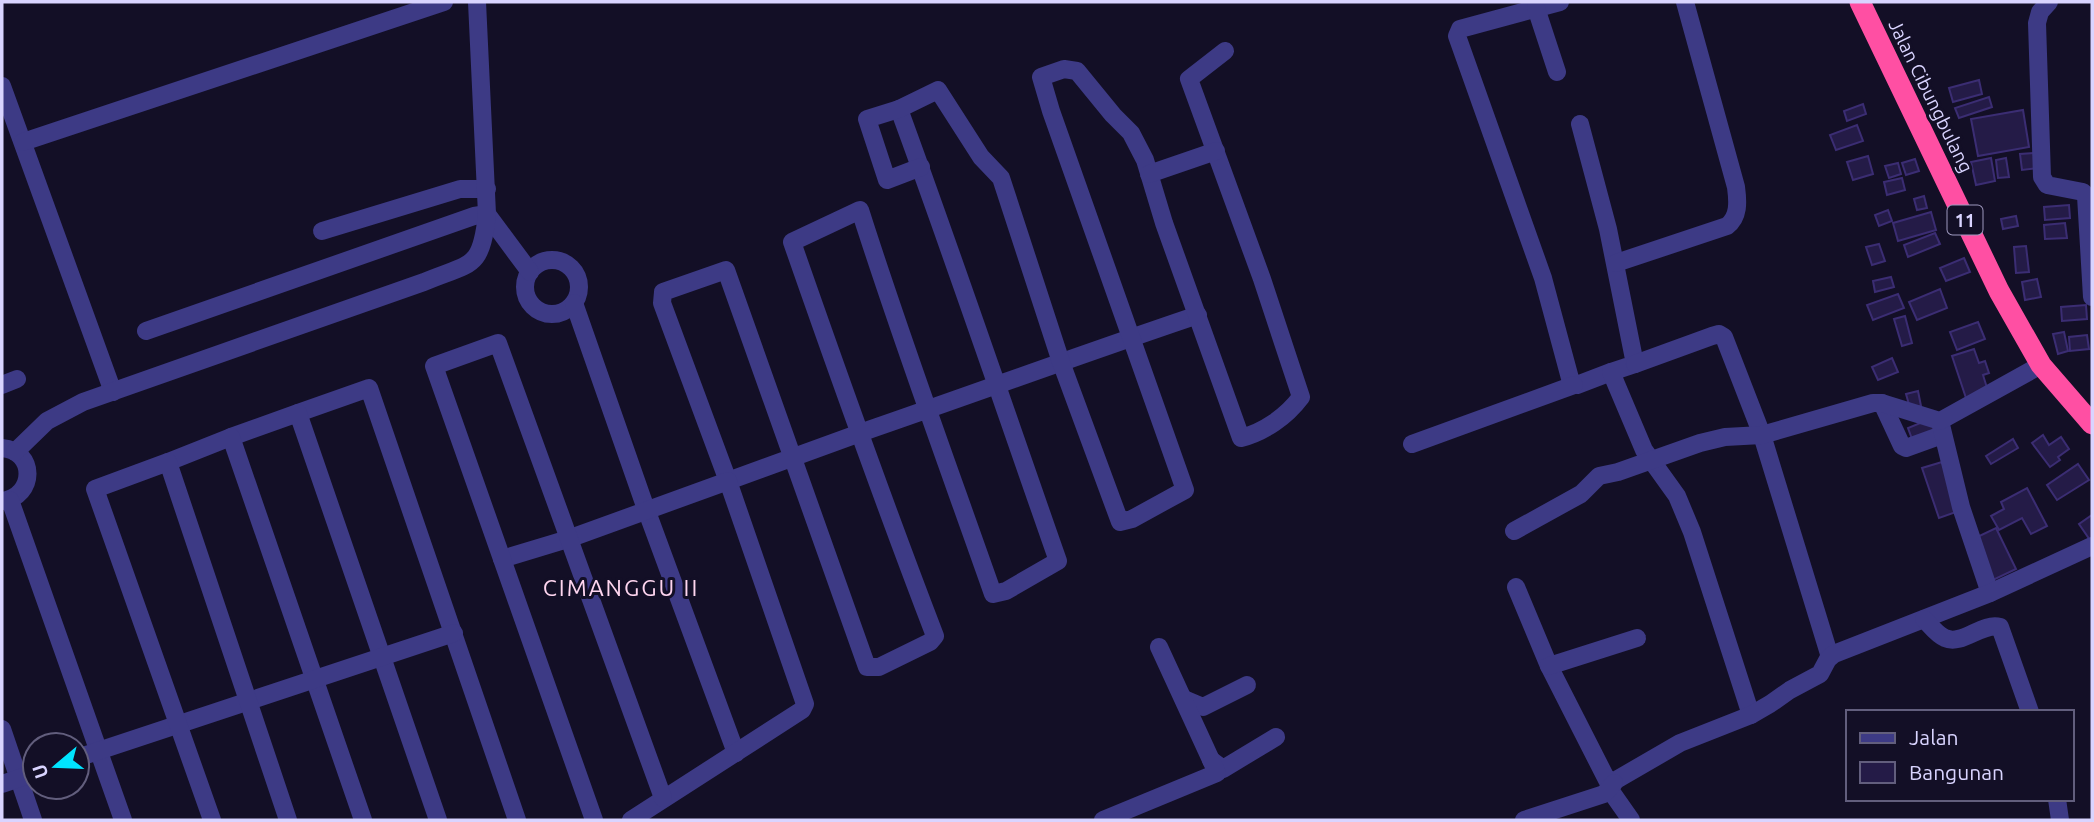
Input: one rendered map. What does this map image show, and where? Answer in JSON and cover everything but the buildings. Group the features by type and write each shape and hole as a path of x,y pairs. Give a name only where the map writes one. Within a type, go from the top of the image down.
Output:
{"highway":[{"name":"Jalan Cibungbulang","path":"1860,2 1999,290 2041,365 2092,424"}],"street":[{"path":"23,142 444,2"},
{"path":"123,820 6,500 22,491 28,477 25,463 8,450 59,414 113,392 474,262 482,247 487,214 477,2"},
{"path":"1560,2 1460,29 1457,36 1543,278 1569,379 1574,385"},
{"path":"1616,263 1727,226 1736,214 1736,187 1685,2"},
{"path":"2049,2 2040,12 2037,23 2042,177 2047,185 2083,192 2086,196 2092,297"},
{"path":"1536,8 1558,72"},
{"path":"920,167 887,180 867,119 899,109 938,90 981,157 1001,178 1061,362 1120,522 1132,519 1185,490 1041,77 1064,69 1077,71 1131,133 1145,160 1164,223 1241,438 1260,433 1293,407 1301,397 1189,79 1225,51"},
{"path":"2,86 113,392"},
{"path":"631,820 802,710 805,704 728,481 662,303 663,292 726,270 867,667 879,667 930,642 935,636 792,242 860,210 926,410 993,594 1006,592 1058,561 899,109"},
{"path":"1580,124 1616,263 1635,364"},
{"path":"1149,174 1216,151"},
{"path":"322,231 460,189 486,189"},
{"path":"487,214 530,272"},
{"path":"146,331 464,218 487,214"},
{"path":"551,260 567,265 577,278 578,295 574,303 553,314 537,309 531,304 525,288 530,272 536,266 551,260"},
{"path":"574,303 736,753"},
{"path":"502,559 1198,315"},
{"path":"1412,444 1712,336 1722,335 1762,435 1830,657"},
{"path":"594,820 433,366 498,343 663,798"},
{"path":"1882,403 1902,446 1906,448 2041,365"},
{"path":"1611,372 1644,450 1672,486 1692,532 1751,715"},
{"path":"212,820 96,489 369,388 517,820"},
{"path":"1514,531 1581,494 1599,476 1725,437 1762,435 1860,406 1882,403 1941,428"},
{"path":"298,413 438,820"},
{"path":"1941,428 1961,507 1990,593"},
{"path":"231,438 363,820"},
{"path":"168,462 288,820"},
{"path":"1524,820 1604,794 1680,743 1751,715 1817,676 1830,657 1990,593 2092,546"},
{"path":"1516,587 1549,666 1607,780 1631,820"},
{"path":"1924,619 1942,637 1952,640 1991,626 2000,627 2030,710"},
{"path":"91,754 454,633"},
{"path":"1549,666 1637,638"},
{"path":"1103,820 1217,773 1159,647"},
{"path":"1184,699 1203,707 1247,685"},
{"path":"2,729 33,820"},
{"path":"1211,760 1223,769 1276,737"},
{"path":"2057,801 2060,820"}],"district":[{"name":"CIMANGGU II","path":"621,587"}]}
